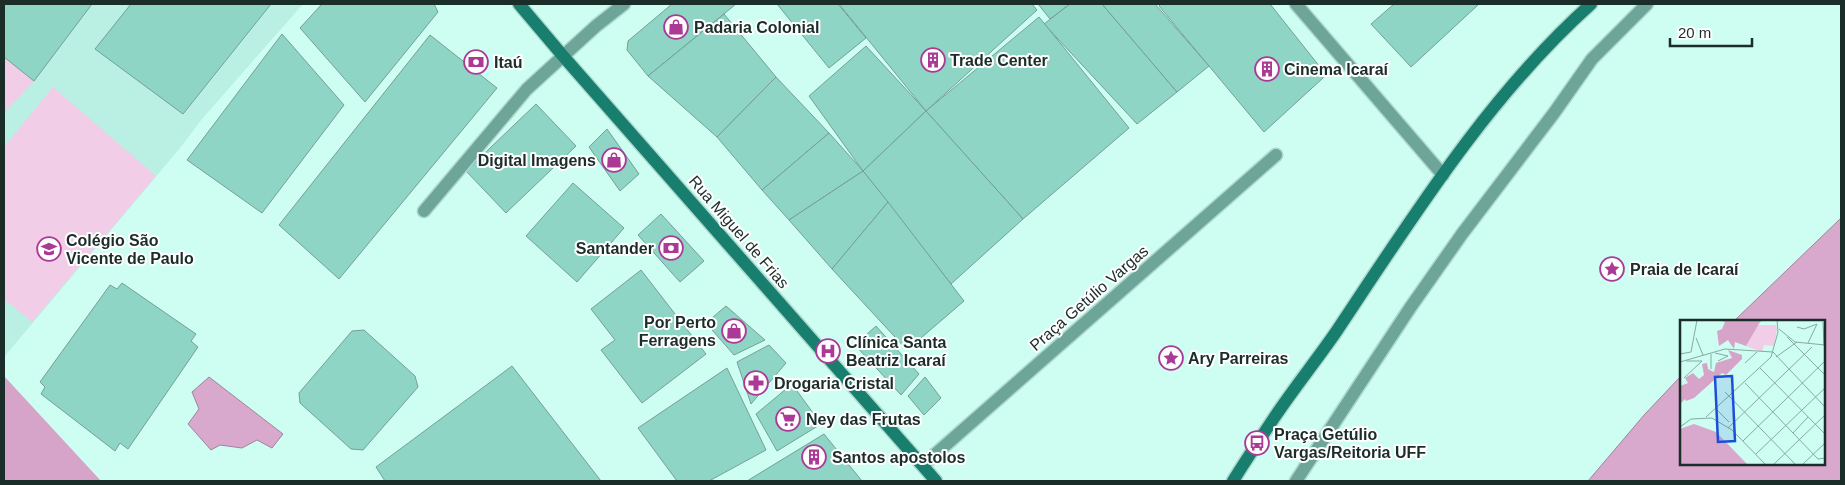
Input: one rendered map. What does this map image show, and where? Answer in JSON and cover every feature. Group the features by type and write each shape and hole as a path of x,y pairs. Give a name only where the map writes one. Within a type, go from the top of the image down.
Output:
{"main road":[{"name":"Rua Miguel de Frias","path":"519,4 936,481"},
{"path":"1232,481 1274,417 1443,175 1515,80 1591,4"}],"street":[{"path":"424,211 528,89 563,56 624,4"},
{"path":"1296,4 1443,175"},
{"path":"1296,481 1410,308 1462,234 1554,113 1592,59 1647,4"},
{"name":"Praça Getúlio Vargas","path":"923,465 1276,155"}],"shaded area":[{"name":"Colégio São Vicente de Paulo","path":"4,4 303,4 202,119 180,148 4,357"},
{"path":"4,57 34,81 4,113"},
{"path":"53,87 156,176 32,322 4,299 4,147"},
{"path":"1841,218 1841,481 1588,481 1645,414 1680,377 1680,465 1825,465 1825,320 1735,320"},
{"path":"4,376 101,481 4,481"},
{"path":"209,377 283,434 272,448 257,440 242,448 220,445 211,450 188,424 199,409 192,392"}],"building":[{"path":"4,4 92,4 34,81 4,57"},
{"path":"131,4 271,4 183,114 95,49"},
{"path":"322,4 434,4 438,12 365,102 300,28"},
{"name":"Padaria Colonial","path":"672,4 736,4 648,76 627,50 628,41"},
{"path":"777,4 838,4 866,38 829,68"},
{"name":"Trade Center","path":"839,4 1032,4 1037,10 926,111"},
{"path":"1038,4 1070,4 1050,19"},
{"path":"1070,4 1102,4 1177,92 1137,124 1044,24"},
{"path":"1102,4 1155,4 1209,66 1177,92"},
{"name":"Cinema Icaraí","path":"1161,4 1270,4 1324,72 1323,78 1264,132 1159,6"},
{"path":"1394,4 1479,4 1411,67 1371,24"},
{"path":"724,14 776,77 717,137 648,76"},
{"path":"1039,17 1129,128 1023,219 926,111"},
{"path":"282,34 344,105 262,213 187,160"},
{"path":"430,35 497,88 339,279 279,225"},
{"path":"866,46 926,111 863,171 809,96"},
{"path":"776,77 829,133 762,190 717,137"},
{"path":"536,104 576,146 506,213 466,171"},
{"path":"926,111 1023,219 951,284 863,171"},
{"name":"Digital Imagens","path":"607,129 639,174 620,191 589,147"},
{"path":"829,133 863,171 789,220 762,190"},
{"path":"863,171 888,202 832,269 789,220"},
{"path":"573,183 624,228 577,282 526,236"},
{"path":"888,202 964,301 907,350 832,269"},
{"name":"Santander","path":"661,214 704,261 680,282 638,235"},
{"path":"641,270 706,354 642,403 601,350 615,340 591,309"},
{"path":"122,283 196,334 191,341 198,347 128,449 120,443 115,451 41,394 45,387 40,382 110,285 117,289"},
{"name":"Por Perto Ferragens","path":"726,306 765,340 734,355 706,323"},
{"path":"876,326 919,374 901,395 855,345"},
{"path":"364,330 415,376 418,387 363,450 351,449 300,403 299,393 352,331"},
{"name":"Drogaria Cristal","path":"769,345 786,363 751,404 737,362"},
{"path":"512,366 601,481 385,481 376,467"},
{"path":"727,368 766,450 709,481 677,481 638,428"},
{"path":"925,377 941,398 924,415 908,396"},
{"name":"Ney das Frutas","path":"792,384 821,424 777,451 756,414"},
{"name":"Santos apostolos","path":"824,434 862,481 747,481"}],"place":[{"name":"Padaria Colonial","path":"676,27"},
{"name":"Trade Center","path":"933,60"},
{"name":"Itaú","path":"476,62"},
{"name":"Cinema Icaraí","path":"1267,69"},
{"name":"Digital Imagens","path":"614,160"},
{"name":"Santander","path":"671,248"},
{"name":"Colégio São Vicente de Paulo","path":"49,249"},
{"name":"Praia de Icaraí","path":"1612,269"},
{"name":"Por Perto Ferragens","path":"734,331"},
{"name":"Clínica Santa Beatriz Icaraí","path":"828,351"},
{"name":"Ary Parreiras","path":"1171,358"},
{"name":"Drogaria Cristal","path":"756,383"},
{"name":"Ney das Frutas","path":"788,419"},
{"name":"Praça Getúlio Vargas/Reitoria UFF","path":"1257,443"},
{"name":"Santos apostolos","path":"814,457"}]}
